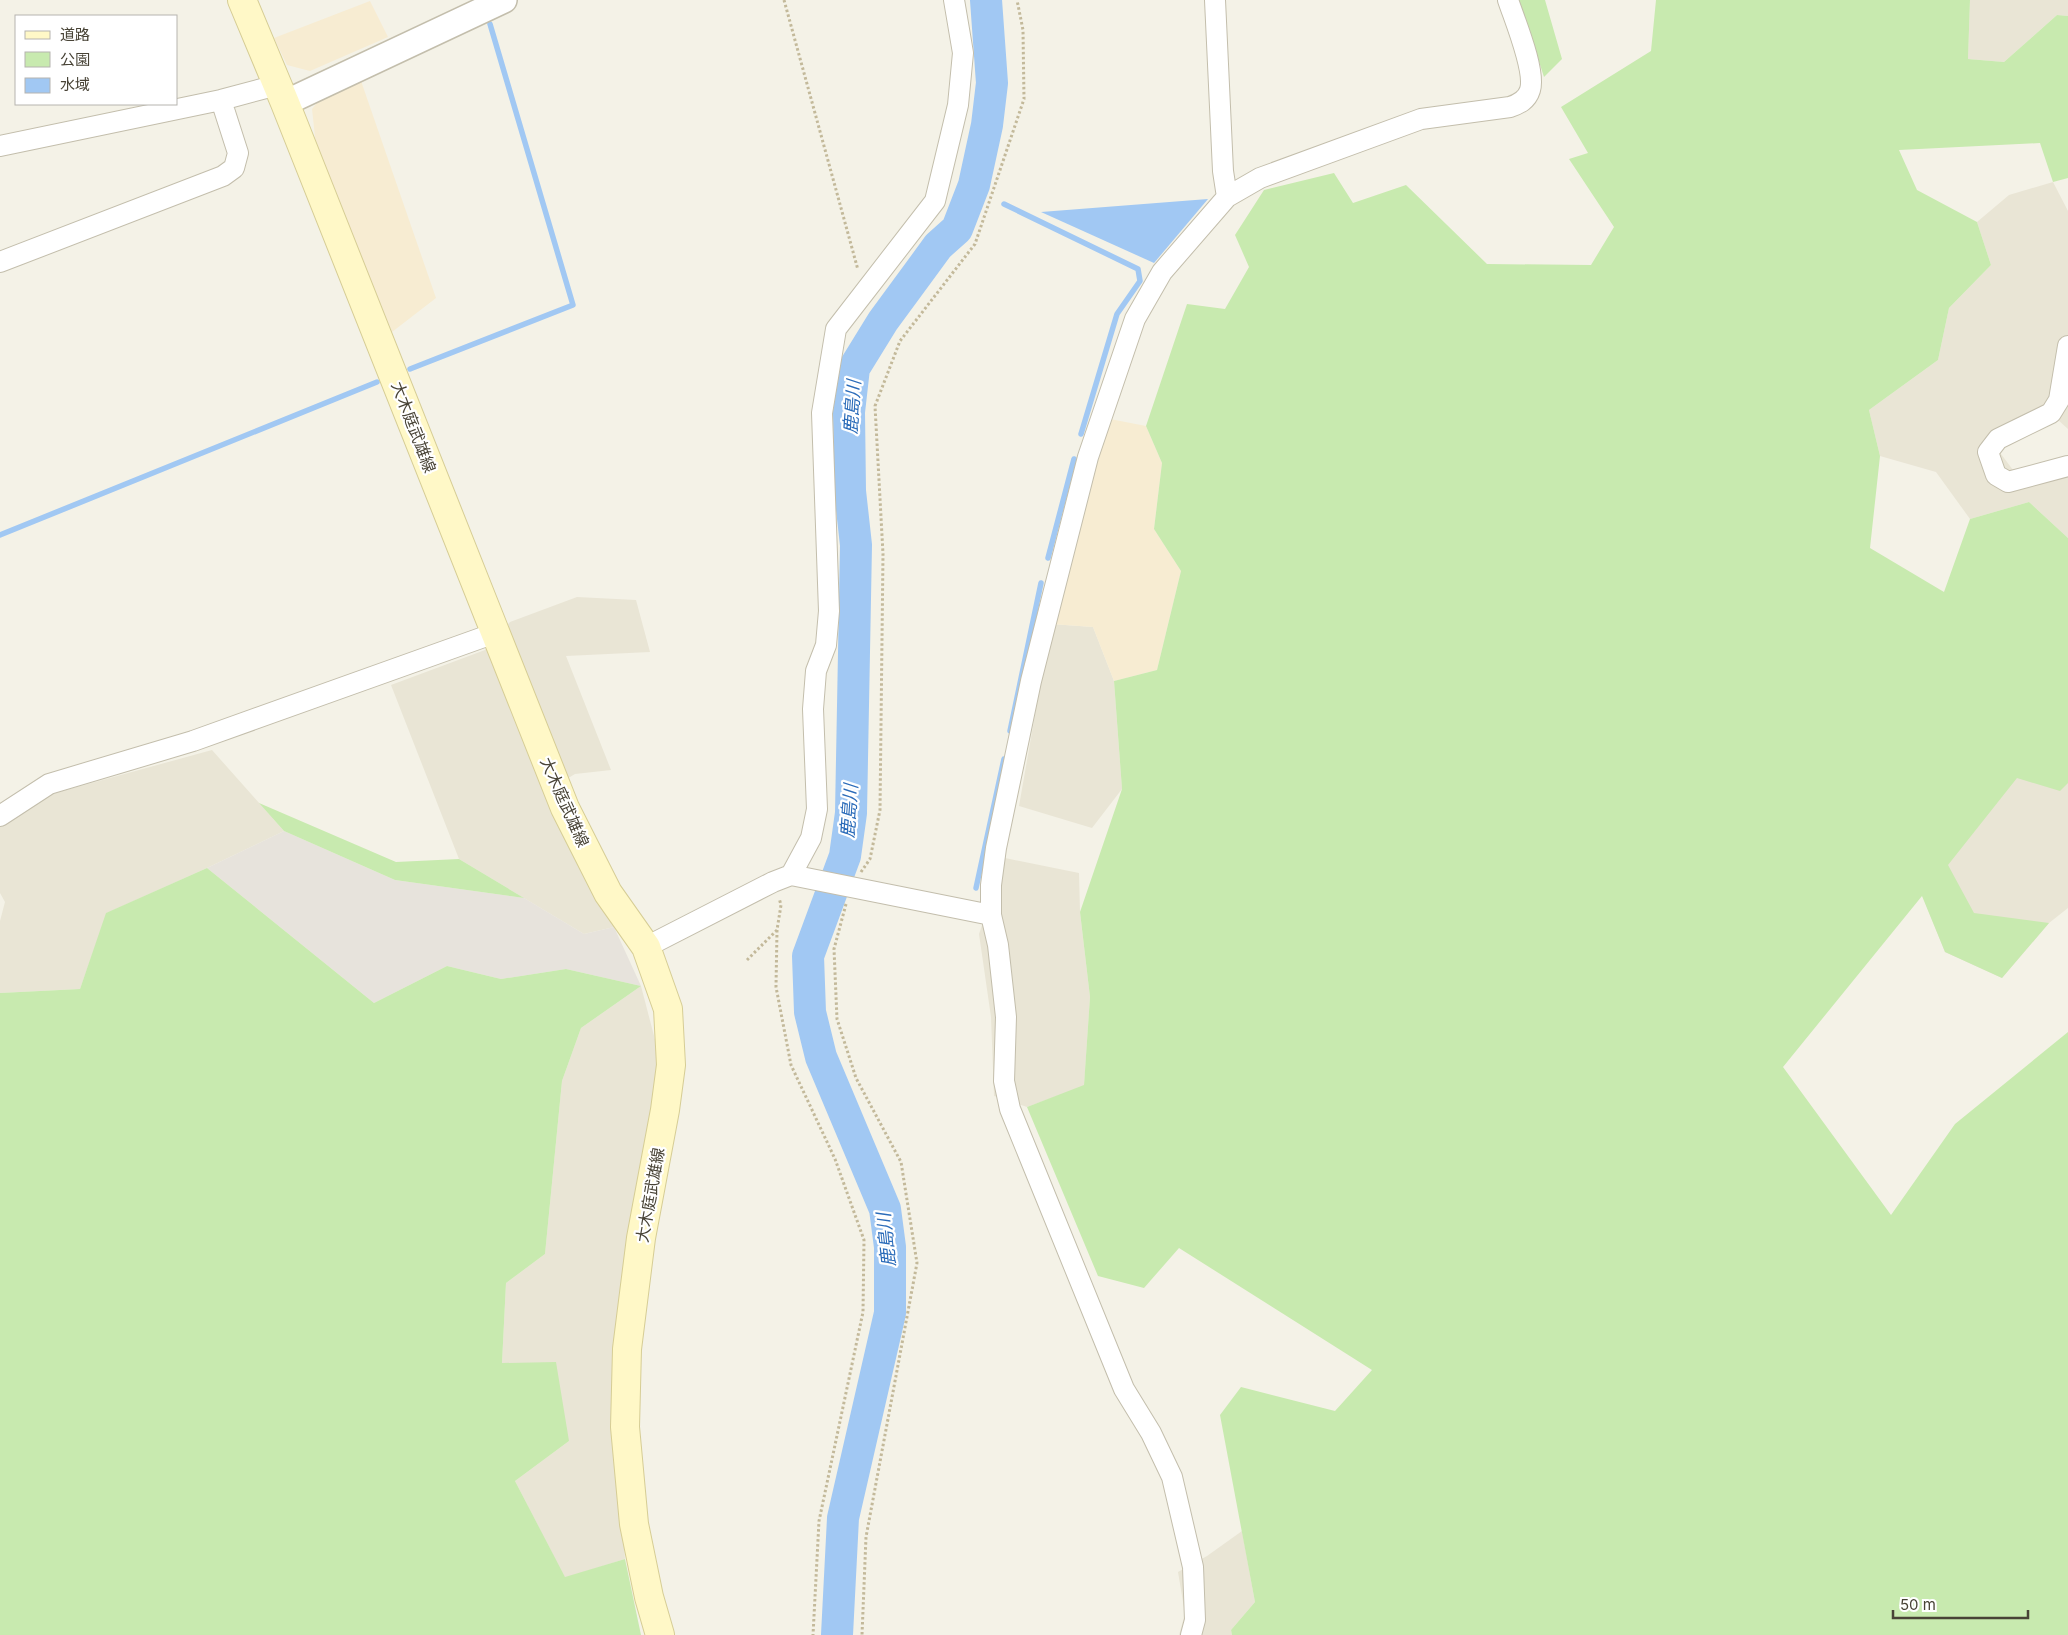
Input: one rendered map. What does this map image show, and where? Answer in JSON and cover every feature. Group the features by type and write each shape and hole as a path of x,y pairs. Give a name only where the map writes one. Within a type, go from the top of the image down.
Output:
{"main road":[{"name":"大木庭武雄線","path":"242,0 566,808 608,893 646,947 668,1009 671,1065 666,1110 641,1238 626,1349 625,1427 634,1524 649,1598 660,1635"}],"street":[{"path":"0,146 221,100 281,94 469,8 504,0"},
{"path":"796,876 811,838 817,808 813,709 816,671 826,645 829,611 822,413 836,330 935,201 959,97 963,54 954,0"},
{"path":"1215,0 1227,196"},
{"path":"1191,1635 1195,1620 1193,1567 1172,1477 1152,1433 1124,1389 1010,1109 1004,1081 1006,1017 998,945 991,915 991,885 996,848 1031,681 1088,457 1135,318 1162,272 1227,196 1260,178 1421,119 1510,107 1522,102 1530,92 1530,70 1508,0"},
{"path":"0,262 223,176 234,168 238,153 221,100"},
{"path":"2068,346 2059,400 2051,413 1998,439 1988,452 1996,475 2008,482 2068,466"},
{"path":"0,816 49,784 193,741 495,633"},
{"path":"646,947 773,882 796,876 991,915"}],"path":[{"path":"784,0 858,271"},
{"path":"862,1635 866,1537 917,1263 901,1162 856,1078 837,1019 834,949 850,888 870,859 880,810 884,554 875,406 900,341 975,244 1024,99 1023,30 1017,0"},
{"path":"773,882 781,905 777,930 776,986 791,1065 835,1159 864,1240 863,1312 818,1521 813,1635"},
{"path":"747,960 777,930"}],"shaded area":[{"path":"1970,0 2068,0 2068,16 2057,15 2004,62 1968,59"},
{"path":"370,1 388,37 310,71 287,65 274,38"},
{"path":"360,78 436,298 392,332 316,146 312,109 326,92"},
{"path":"2053,182 2068,211 2068,429 2057,419 1995,446 2013,470 2068,457 2068,538 2029,502 1970,519 1936,472 1880,456 1869,410 1938,360 1949,308 1991,265 1977,222 2009,195"},
{"path":"1110,419 1146,426 1162,463 1154,529 1181,571 1157,670 1114,681 1093,627 1051,624"},
{"path":"577,597 636,600 650,652 566,656 611,770 575,774 545,792 614,927 584,934 459,859 391,685 485,650 510,622"},
{"path":"2068,607 2068,908 2049,923 2002,978 1945,952 1900,840"},
{"path":"1051,624 1093,627 1114,681 1122,789 1092,828 1019,806"},
{"path":"212,750 284,831 107,913 80,989 0,993 0,921 5,902 0,893 0,824 55,793"},
{"path":"284,831 395,880 524,898 584,934 614,927 641,986 566,969 501,979 447,966 374,1003 207,868"},
{"path":"1005,858 1079,873 1080,912 1090,997 1084,1086 1027,1107 994,1096 991,1017 979,934"},
{"path":"641,986 659,1055 616,1355 618,1462 625,1559 565,1578 515,1481 569,1441 502,1363 506,1283 545,1254 562,1081 581,1028"},
{"path":"1242,1531 1255,1602 1231,1630 1232,1635 1179,1635 1185,1614 1178,1572 1207,1556"}],"green space":[{"path":"1519,0 1545,0 1562,59 1544,77"},
{"path":"1656,0 1970,0 1968,59 2004,62 2057,15 2068,16 2068,178 2053,182 2040,143 1899,150 1917,190 1977,222 1991,265 1949,308 1938,360 1869,410 1880,456 1870,548 1944,592 1970,519 2029,502 2068,538 2068,783 2060,791 2017,778 1948,865 1974,913 2049,923 2002,978 1945,952 1922,896 1783,1067 1891,1215 1955,1124 2068,1032 2068,1635 1232,1635 1231,1630 1255,1602 1220,1415 1241,1387 1335,1411 1372,1370 1179,1248 1144,1288 1098,1276 1027,1107 1084,1085 1090,997 1080,912 1122,789 1114,681 1157,670 1181,571 1154,529 1162,463 1146,426 1187,304 1225,309 1249,267 1235,235 1264,190 1334,173 1353,203 1406,185 1487,264 1591,265 1614,227 1569,159 1588,153 1561,107 1651,51"},
{"path":"259,803 396,862 459,859 524,898 395,880 284,831"},
{"path":"207,868 374,1003 447,966 501,979 566,969 641,986 581,1028 562,1081 545,1254 506,1283 502,1363 556,1362 569,1441 515,1481 565,1577 625,1559 641,1635 0,1635 0,993 80,989 106,913"}],"water":[{"path":"1208,199 1154,263 1041,212"}],"waterway":[{"name":"鹿島川","path":"837,1635 843,1518 890,1313 890,1247 885,1209 821,1057 810,1012 808,956 845,856 851,813 856,545 850,491 849,412 854,368 883,321 938,246 957,229 974,185 987,125 992,83 986,0"},
{"path":"410,369 573,305 490,24"},
{"path":"974,185 984,193"},
{"path":"1004,204 1138,269 1140,281 1117,314 1081,434"},
{"path":"0,535 377,382"},
{"path":"1048,558 1074,459"},
{"path":"1010,731 1041,583"},
{"path":"976,888 1004,759"}]}
